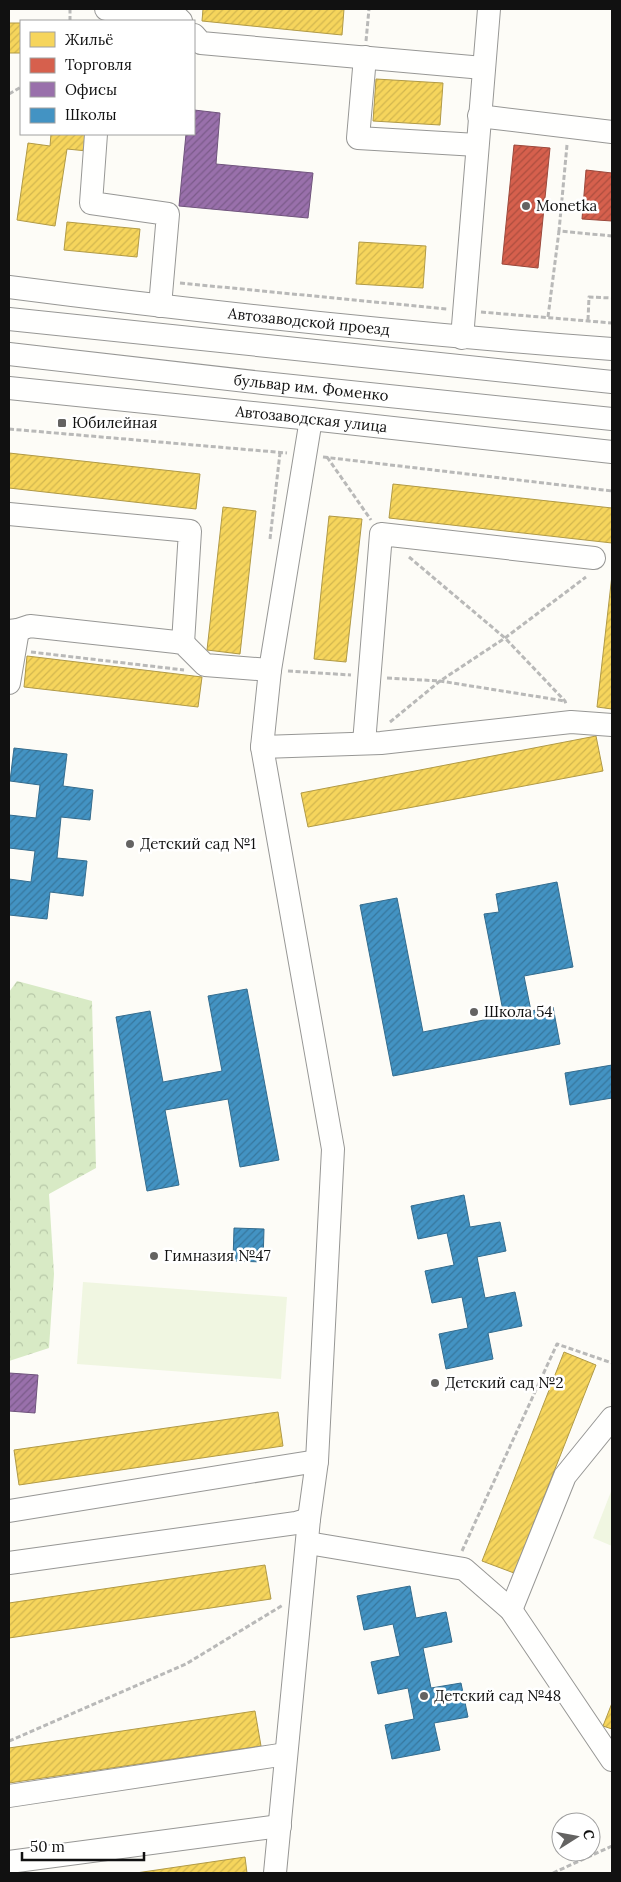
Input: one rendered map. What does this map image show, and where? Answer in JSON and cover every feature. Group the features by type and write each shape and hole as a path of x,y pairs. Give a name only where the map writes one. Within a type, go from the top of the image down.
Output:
{"street":[{"path":"106,9 175,15 180,20"},
{"path":"462,338 489,9"},
{"path":"195,36 201,43 483,68"},
{"path":"365,57 358,138 477,145"},
{"path":"479,116 612,132"},
{"path":"96,135 91,203 168,214 160,306"},
{"name":"Автозаводской проезд","path":"9,287 160,306 462,338 612,349"},
{"path":"9,319 612,382"},
{"name":"бульвар им. Фоменко","path":"9,354 264,383 612,419"},
{"name":"Автозаводская улица","path":"9,388 612,452"},
{"path":"275,1873 316,1461 334,1149 262,747 270,670 311,419"},
{"path":"9,514 190,531 183,643"},
{"path":"373,743 370,676 381,534 593,564"},
{"path":"9,683 14,637 30,626 183,643 205,665 270,670"},
{"path":"262,747 373,743 568,711 612,725"},
{"path":"511,1610 565,1476 612,1418"},
{"path":"9,1511 316,1461"},
{"path":"9,1563 296,1523 309,1519"},
{"path":"308,1543 464,1569 511,1610 612,1760"},
{"path":"9,1796 286,1754"},
{"path":"9,1862 280,1826"}],"path":[{"path":"365,57 369,9"},
{"path":"9,94 20,88"},
{"path":"548,317 559,232 569,127"},
{"path":"559,232 612,236"},
{"path":"163,281 464,311 612,323"},
{"path":"588,320 589,297 612,298"},
{"path":"270,541 280,453"},
{"path":"327,457 381,534"},
{"path":"403,552 505,638 568,711"},
{"path":"373,743 387,724 440,681 505,638 593,564"},
{"path":"14,637 192,671"},
{"path":"270,670 440,681 568,711"},
{"path":"454,1567 557,1344 612,1363"},
{"path":"9,1741 186,1664 288,1602 287,1612"},
{"path":"553,1873 612,1846"}],"green space":[{"path":"17,981 92,1001 96,1168 49,1194 54,1274 49,1348 9,1361 9,992"},
{"path":"83,1282 287,1297 281,1379 77,1364"},
{"path":"612,1489 612,1546 593,1538"}],"building: Жильё":[{"path":"203,9 344,9 342,35 202,21"},
{"path":"9,23 20,23 20,53 9,53"},
{"path":"376,79 443,83 440,125 373,121"},
{"path":"51,135 89,135 87,151 67,149 55,226 17,220 28,143 50,146"},
{"path":"67,222 140,229 137,257 64,250"},
{"path":"359,242 426,246 423,288 356,284"},
{"path":"9,453 200,474 196,509 9,488"},
{"path":"393,484 612,508 612,543 389,518"},
{"path":"223,507 256,511 240,654 207,650"},
{"path":"329,516 362,519 346,662 314,659"},
{"path":"612,575 612,709 597,707"},
{"path":"27,656 202,677 198,707 24,687"},
{"path":"596,736 603,771 308,827 301,793"},
{"path":"564,1352 596,1365 514,1573 482,1561"},
{"path":"278,1412 283,1446 19,1485 14,1450"},
{"path":"265,1565 271,1599 9,1638 9,1603"},
{"path":"612,1703 612,1729 603,1726"},
{"path":"255,1711 261,1746 9,1783 9,1748"},
{"path":"245,1857 247,1873 136,1873"}],"building: Торговля":[{"name":"Monetka","path":"514,145 550,148 538,268 502,264"},
{"path":"586,170 612,173 612,221 582,219"}],"building: Офисы":[{"path":"195,110 220,113 216,164 313,173 308,218 179,206 186,135 195,135"},
{"path":"9,1373 38,1375 35,1413 9,1411"}],"building: Школы":[{"path":"14,748 67,754 63,786 93,790 90,820 61,817 57,858 87,861 83,896 50,892 47,919 9,915 9,879 31,882 35,851 9,848 9,815 36,818 40,785 10,781"},
{"path":"557,882 573,967 524,976 531,1011 553,1007 560,1044 393,1076 360,905 397,898 423,1032 504,1016 484,914 499,912 496,894"},
{"path":"247,989 279,1160 240,1167 228,1099 165,1110 179,1185 147,1191 116,1017 150,1011 163,1082 222,1071 208,996"},
{"path":"612,1065 612,1098 570,1105 565,1073"},
{"path":"464,1195 470,1227 500,1222 506,1251 477,1257 485,1298 515,1292 522,1326 488,1333 493,1359 446,1369 439,1334 468,1328 462,1297 432,1303 425,1271 454,1265 447,1233 418,1239 411,1206"},
{"path":"234,1228 264,1229 263,1262 233,1261"},
{"path":"410,1586 416,1618 446,1612 452,1642 423,1648 431,1688 461,1683 468,1717 434,1723 440,1750 392,1759 385,1725 414,1719 408,1688 378,1694 371,1662 400,1656 393,1624 364,1630 357,1596"}],"place":[{"name":"Monetka","path":"526,206"},
{"name":"Юбилейная","path":"62,423"},
{"name":"Детский сад №1","path":"130,844"},
{"name":"Школа 54","path":"474,1012"},
{"name":"Гимназия №47","path":"154,1256"},
{"name":"Детский сад №2","path":"435,1383"},
{"name":"Детский сад №48","path":"424,1696"}]}
